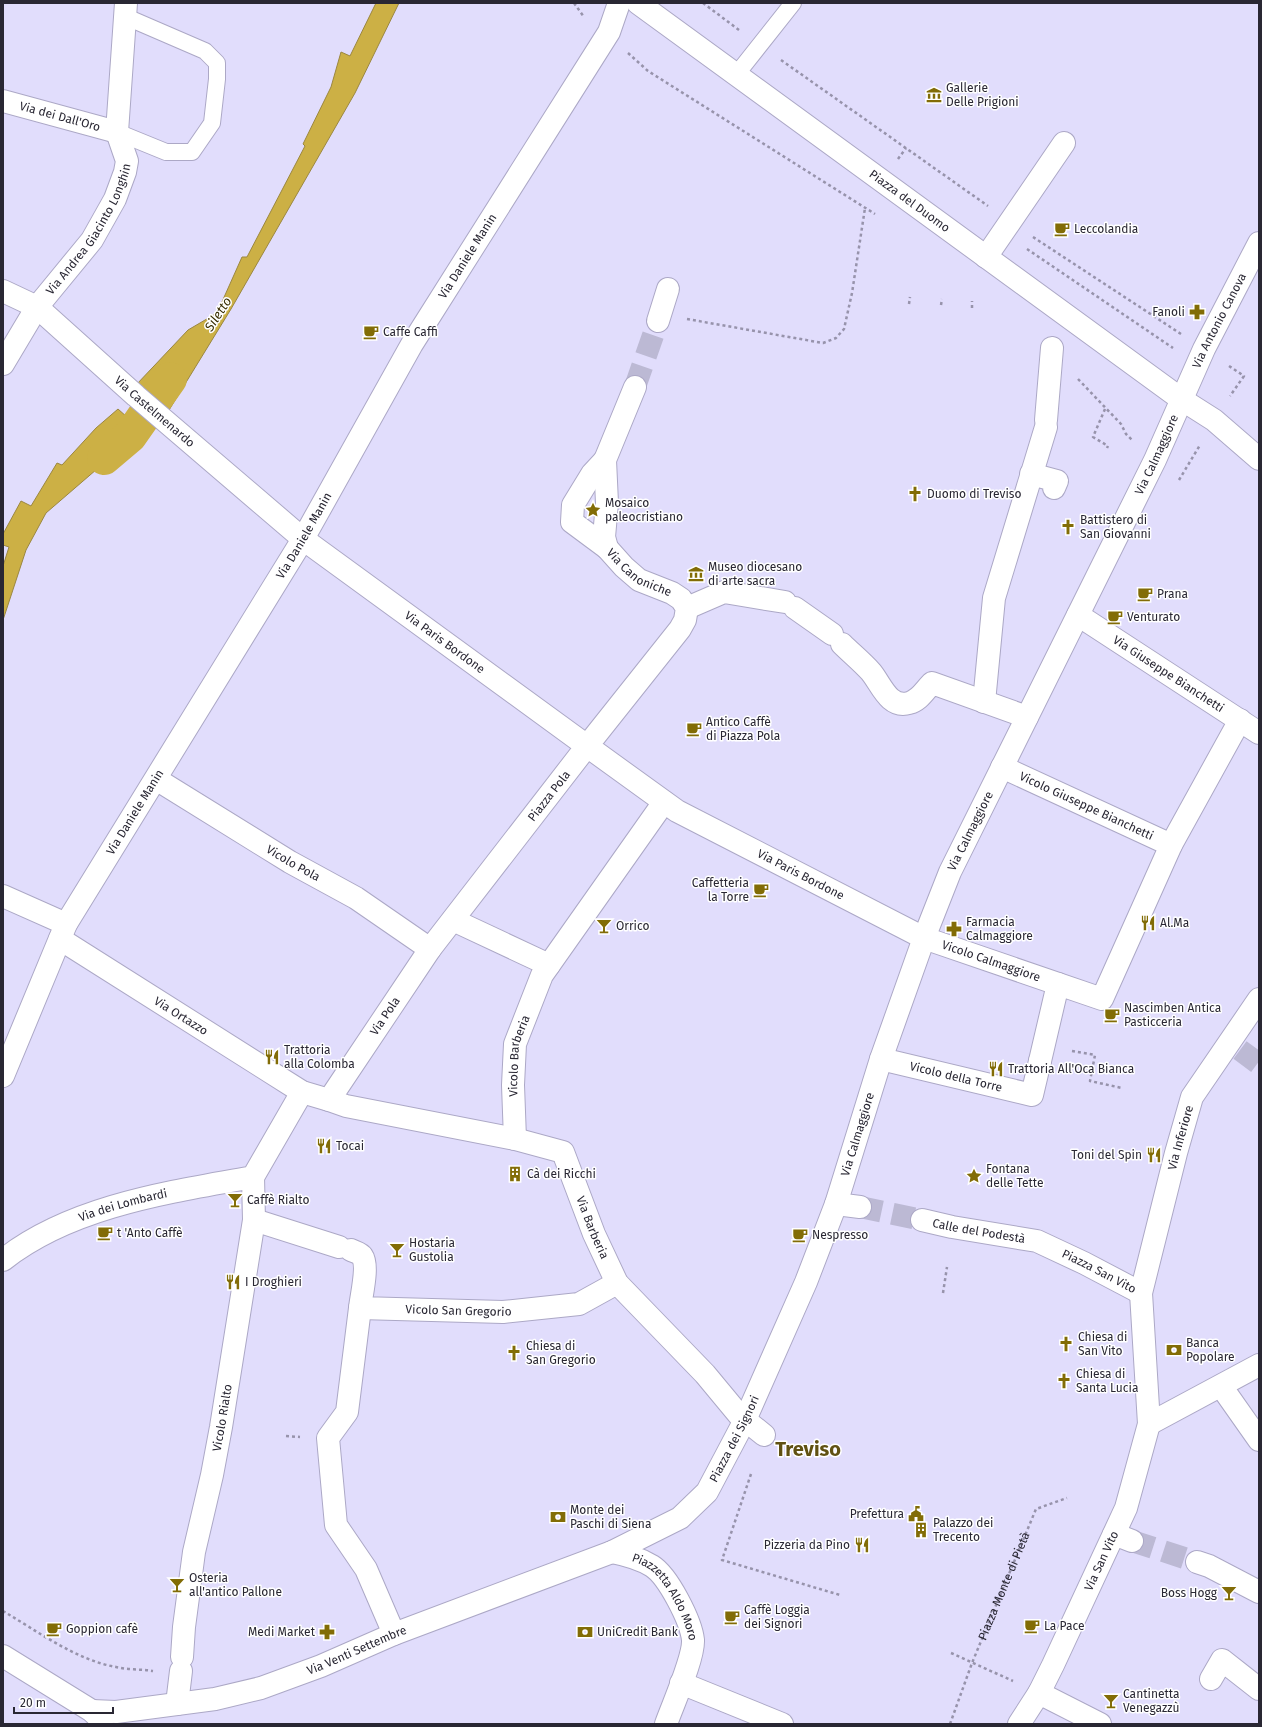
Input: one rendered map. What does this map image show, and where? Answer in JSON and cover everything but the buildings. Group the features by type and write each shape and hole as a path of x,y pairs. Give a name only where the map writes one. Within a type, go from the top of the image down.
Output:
{"street":[{"name":"Via Daniele Manin","path":"3,1076 63,932 303,538 412,344 609,32 620,3"},
{"name":"Piazza del Duomo","path":"638,3 1181,399 1214,420 1259,459"},
{"name":"Via Andrea Giacinto Longhin","path":"3,364 37,307 92,240 115,199 125,172 127,161 116,132 125,10"},
{"name":"Via dei Dall'Oro","path":"3,101 116,132"},
{"path":"986,257 1064,143"},
{"name":"Via Antonio Canova","path":"1181,399 1204,349 1259,243"},
{"path":"659,319 668,289"},
{"name":"Via Castelmenardo","path":"3,291 37,307 136,396 303,538"},
{"path":"984,702 994,598 1046,423 1052,348"},
{"name":"Via Canoniche","path":"635,387 605,460 607,503 604,536 607,548 624,568 639,580 681,599 687,608"},
{"name":"Via Calmaggiore","path":"806,1282 836,1204 881,1059 924,938 950,872 1078,616 1154,460 1181,399"},
{"path":"605,460 592,474 573,505 572,522 607,548"},
{"path":"1031,474 1057,481 1054,488"},
{"name":"Via Paris Bordone","path":"303,538 588,746"},
{"path":"442,934 545,970 671,807 588,746 680,629 685,620 687,608 724,592 790,605 837,639 871,673 886,695 899,704 908,704 919,699 932,683 1027,717"},
{"name":"Via Giuseppe Bianchetti","path":"1078,616 1259,733"},
{"path":"1171,845 1240,720"},
{"name":"Piazza Pola","path":"442,934 588,746"},
{"name":"Vicolo Giuseppe Bianchetti","path":"1002,767 1171,845"},
{"name":"Vicolo Pola","path":"156,779 290,862 356,898 442,934"},
{"name":"Via Paris Bordone","path":"671,807 924,938"},
{"name":"Vicolo Calmaggiore","path":"924,938 1102,999 1171,845"},
{"name":"Via Ortazzo","path":"3,896 63,932 302,1092 329,1100"},
{"name":"Via Pola","path":"329,1100 442,934"},
{"name":"Vicolo Barberia","path":"515,1139 513,1085 515,1044 545,970"},
{"name":"Vicolo della Torre","path":"881,1059 1032,1095 1058,984"},
{"name":"Via Inferiore","path":"1141,1293 1176,1153 1192,1097 1234,1046 1259,1000"},
{"path":"253,1177 302,1092"},
{"name":"Via Barberia","path":"329,1100 346,1106 515,1139 563,1152 594,1234 617,1283 705,1374 745,1420 764,1435"},
{"name":"Vicolo Rialto","path":"177,1704 182,1668 184,1627 194,1552 212,1475 221,1427 254,1220 253,1177"},
{"name":"Via dei Lombardi","path":"3,1260 19,1247 64,1225 113,1206 152,1196 253,1177"},
{"path":"836,1204 860,1207"},
{"path":"254,1220 358,1253 362,1256 366,1264 347,1412 328,1438 336,1526 366,1569 394,1634"},
{"name":"Calle del Podestà","path":"922,1220 952,1227 1037,1241"},
{"name":"Piazza San Vito","path":"1037,1241 1084,1263 1141,1293 1149,1424"},
{"name":"Piazza dei Signori","path":"612,1552 680,1518 707,1492 745,1420 806,1282"},
{"name":"Vicolo San Gregorio","path":"360,1308 503,1312 579,1304 617,1283"},
{"path":"1149,1424 1259,1365"},
{"path":"1220,1386 1259,1440"},
{"name":"Via San Vito","path":"1039,1693 1123,1538 1126,1508 1149,1424"},
{"name":"Via Venti Settembre","path":"99,1718 116,1712 215,1699 262,1688 321,1666 394,1634 612,1552"},
{"name":"Piazzetta Aldo Moro","path":"612,1552 633,1556 654,1566 669,1584 681,1604 689,1622 693,1640 690,1658 666,1724"},
{"path":"1197,1562 1209,1566 1259,1592"},
{"path":"3,1656 99,1718"},
{"path":"1211,1679 1222,1660 1259,1689"},
{"path":"681,1683 782,1724"},
{"path":"1020,1724 1039,1693 1100,1724"}],"lane":[{"path":"736,75 792,3"},
{"path":"116,132 166,152 192,152 212,123 217,79 217,63 205,51 125,10"}],"path":[{"path":"703,3 759,45 1010,222 1204,349"},
{"path":"609,32 613,39 648,71 878,215"},
{"path":"659,319 682,318 823,343 836,338 844,329 852,293 865,208"},
{"path":"909,304 910,297"},
{"path":"942,299 942,305"},
{"path":"972,301 972,308"},
{"path":"1052,348 1105,409 1121,424 1126,434 1139,448 1181,478"},
{"path":"1105,409 1093,437 1108,446 1107,448"},
{"path":"1084,1053 1095,1055 1090,1081 1122,1088"},
{"path":"943,1293 947,1267"},
{"path":"764,1435 722,1560 840,1595"},
{"name":"Piazza Monte di Pietà","path":"950,1724 972,1663 1036,1509 1067,1498"},
{"path":"3,1610 52,1641 94,1661 116,1668 182,1668"},
{"path":"951,1653 1039,1693"}],"water":[{"path":"376,3 399,3 355,93 231,309 166,415 136,385 188,330 217,313 242,257 247,257 305,146 303,144 331,87 341,52 350,56"},
{"path":"118,409 146,434 104,463 46,513 26,550 3,620 3,566 9,547 3,545 3,534 21,501 31,506 57,463 62,465 96,428"}],"waterway":[{"name":"Siletto","path":"104,458 130,436 170,379"}],"tunnel":[{"path":"635,387 658,321"},
{"path":"1240,1050 1259,1064"},
{"path":"860,1207 922,1220"},
{"path":"1132,1541 1197,1562"}],"place":[{"name":"Gallerie Delle Prigioni","path":"934,95"},
{"name":"Leccolandia","path":"1062,229"},
{"name":"Fanoli","path":"1197,312"},
{"name":"Caffe Caffi","path":"371,332"},
{"name":"Duomo di Treviso","path":"915,494"},
{"name":"Mosaico paleocristiano","path":"593,510"},
{"name":"Battistero di San Giovanni","path":"1068,527"},
{"name":"Museo diocesano di arte sacra","path":"696,574"},
{"name":"Prana","path":"1145,594"},
{"name":"Venturato","path":"1115,617"},
{"name":"Antico Caffè di Piazza Pola","path":"694,729"},
{"name":"Caffetteria la Torre","path":"761,890"},
{"name":"Al.Ma","path":"1148,923"},
{"name":"Orrico","path":"604,926"},
{"name":"Farmacia Calmaggiore","path":"954,929"},
{"name":"Nascimben Antica Pasticceria","path":"1112,1015"},
{"name":"Trattoria alla Colomba","path":"272,1057"},
{"name":"Trattoria All'Oca Bianca","path":"996,1069"},
{"name":"Tocai","path":"324,1146"},
{"name":"Toni del Spin","path":"1154,1155"},
{"name":"Cà dei Ricchi","path":"515,1174"},
{"name":"Fontana delle Tette","path":"974,1176"},
{"name":"Caffè Rialto","path":"235,1200"},
{"name":"t 'Anto Caffè","path":"105,1233"},
{"name":"Nespresso","path":"800,1235"},
{"name":"Hostaria Gustolia","path":"397,1250"},
{"name":"I Droghieri","path":"233,1282"},
{"name":"Chiesa di San Vito","path":"1066,1344"},
{"name":"Banca Popolare","path":"1174,1350"},
{"name":"Chiesa di San Gregorio","path":"514,1353"},
{"name":"Chiesa di Santa Lucia","path":"1064,1381"},
{"name":"Prefettura","path":"916,1514"},
{"name":"Monte dei Paschi di Siena","path":"558,1517"},
{"name":"Palazzo dei Trecento","path":"921,1530"},
{"name":"Pizzeria da Pino","path":"862,1545"},
{"name":"Osteria all'antico Pallone","path":"177,1585"},
{"name":"Boss Hogg","path":"1229,1593"},
{"name":"Caffè Loggia dei Signori","path":"732,1617"},
{"name":"La Pace","path":"1032,1626"},
{"name":"Goppion cafè","path":"54,1629"},
{"name":"Medi Market","path":"327,1632"},
{"name":"UniCredit Bank","path":"585,1632"},
{"name":"Cantinetta Venegazzù","path":"1111,1701"}],"district":[{"name":"Treviso","path":"808,1449"}]}
